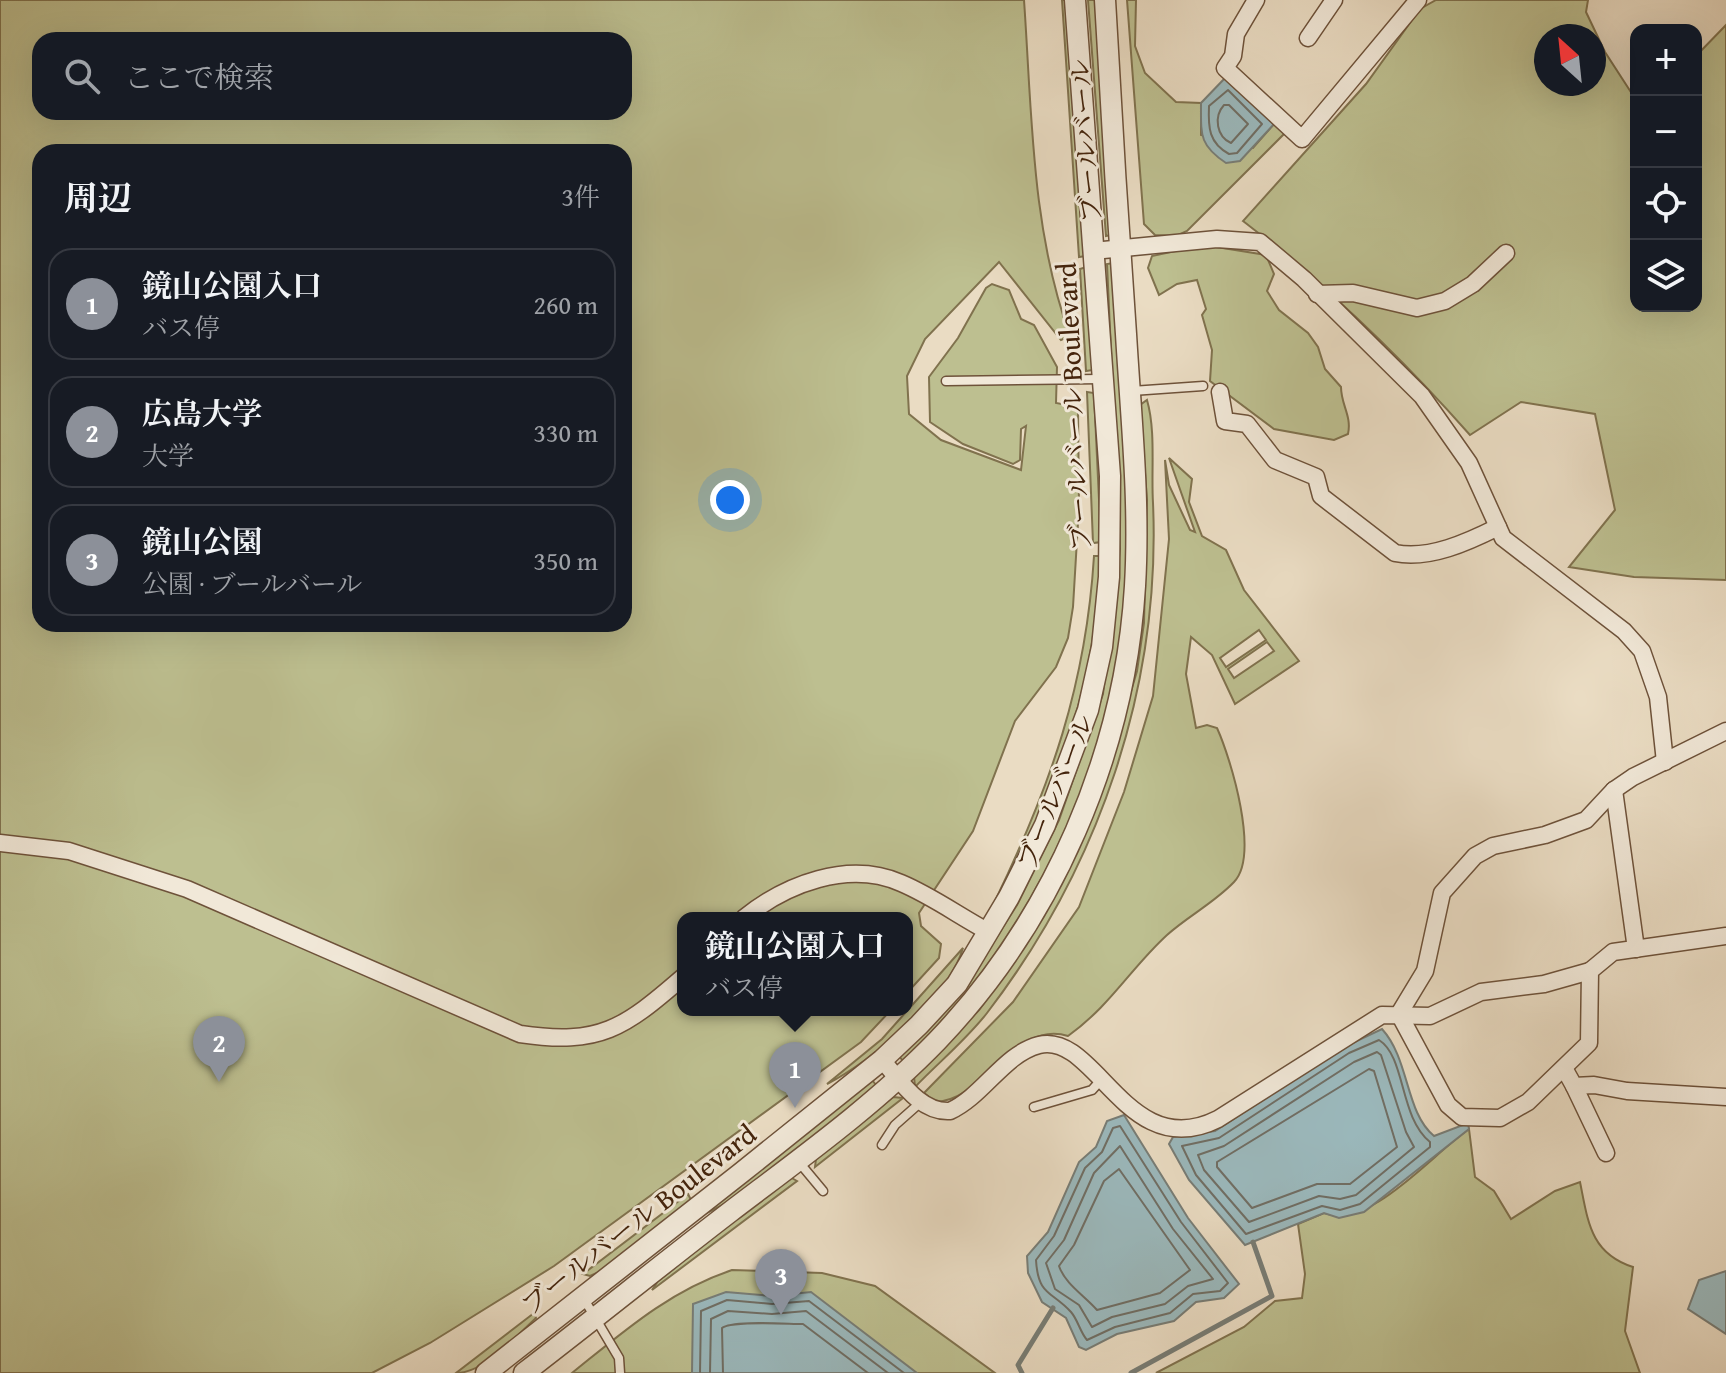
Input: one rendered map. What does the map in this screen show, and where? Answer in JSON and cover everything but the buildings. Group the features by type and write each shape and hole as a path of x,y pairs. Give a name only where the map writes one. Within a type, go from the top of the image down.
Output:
{"street":[{"name":"ブールバール Boulevard","path":"486,1373 882,1060 957,984 989,932 1045,825 1071,762 1102,647 1109,577 1110,476 1075,0"},
{"name":"ブールバール","path":"524,1373 899,1079 966,1008 1010,951 1067,850 1104,755 1123,690 1135,587 1137,540 1105,0"},
{"path":"1256,0 1236,34 1233,56 1225,68 1302,139 1418,0"},
{"path":"1308,38 1334,0"},
{"path":"1093,251 1217,239 1260,242 1422,396 1469,463 1503,538 1624,631 1642,651 1658,697 1665,762"},
{"path":"1317,294 1353,293 1417,308 1445,301 1473,284 1506,253"},
{"path":"1220,392 1225,421 1247,424 1275,460 1316,477 1321,496 1395,553 1408,556 1455,546 1498,527"},
{"path":"1399,1014 1425,971 1442,893 1475,856 1493,846 1545,835 1586,820 1614,790 1726,731"},
{"path":"1614,790 1636,949"},
{"path":"0,843 69,851 187,889 520,1034 554,1039 592,1036 622,1025 677,982"},
{"path":"753,912 794,886 836,876 869,876 898,881 936,899 989,932"},
{"path":"882,1060 921,1102 933,1109 950,1111 1027,1050 1050,1044 1068,1051 1141,1115 1159,1125 1193,1128 1218,1119 1382,1015 1430,1016 1481,992 1544,984 1590,971 1613,952 1726,936"},
{"path":"1399,1014 1448,1105 1462,1117 1500,1118 1528,1102 1589,1043 1590,971"},
{"path":"1564,1068 1606,1153"},
{"path":"1574,1086 1594,1085 1627,1091 1726,1097"}],"lane":[{"path":"946,381 1103,379"},
{"path":"1129,391 1203,386"},
{"path":"1034,1107 1092,1090 1101,1080"},
{"path":"882,1145 895,1125 921,1102"},
{"path":"798,1160 823,1191"},
{"path":"584,1298 619,1358 620,1373"}],"green space":[{"path":"0,0 1024,0 1040,212 1047,254 1070,336 1061,340 999,262 925,339 907,376 909,414 941,440 1021,470 1026,426 1021,429 1020,460 1013,464 963,444 930,422 929,377 958,338 986,288 992,284 1009,290 1021,319 1034,325 1057,367 1056,403 1078,407 1079,506 1073,607 1068,638 1056,667 1015,721 973,831 919,913 921,926 941,944 939,958 913,986 913,912 677,912 677,1016 885,1016 861,1042 554,1266 430,1343 372,1373 0,1373"},
{"path":"1062,0 1070,0 1086,256 1079,257"},
{"path":"1088,0 1097,0 1111,235 1106,236"},
{"path":"1127,0 1136,0 1135,46 1145,73 1176,102 1201,103 1201,135 1253,148 1274,124 1285,133 1187,231 1176,236 1155,235 1144,224"},
{"path":"1436,0 1588,0 1586,12 1592,24 1534,24 1534,96 1606,96 1606,54 1630,91 1630,312 1702,312 1702,50 1726,25 1726,580 1634,577 1569,567 1615,510 1595,414 1521,402 1470,435 1362,323 1304,270 1243,221 1366,84 1420,9"},
{"path":"1204,245 1266,255 1274,274 1267,291 1279,310 1308,333 1318,347 1325,369 1341,387 1349,422 1348,434 1334,440 1274,429 1210,381 1212,350 1202,315 1206,309 1197,280 1177,284 1159,295 1148,268 1152,256"},
{"path":"1113,263 1120,311 1129,547 1125,618 1113,689 1093,759 1067,827 1034,892 995,953 951,1010 903,1061 899,1056 977,968 1017,905 1059,820 1103,694 1120,549 1107,264"},
{"path":"1086,267 1093,370 1086,371 1080,269"},
{"path":"1087,392 1094,393 1101,542 1093,543"},
{"path":"1147,400 1152,438 1153,572 1146,640 1134,707 1115,772 1091,836 1061,898 1027,957 979,1023 915,1087 914,1076 979,1010 1008,969 1102,790 1137,671 1144,623 1147,500 1140,405"},
{"path":"1169,458 1192,479 1189,502 1202,536 1226,550 1244,590 1299,661 1235,704 1212,655 1191,637 1186,674 1196,728 1207,725 1217,728 1229,761 1244,830 1241,869 1226,890 1167,935 1096,1012 1068,1036 1049,1034 1032,1039 969,1089 953,1098 935,1102 924,1093 1013,1002 1079,907 1124,792 1153,696 1169,539 1165,460 1169,485 1190,530 1195,532","holes":["1259,630 1266,640 1226,667 1220,658","1267,642 1274,651 1234,678 1228,669"]},
{"path":"1094,556 1100,556 1097,604 1091,649 1071,731 1004,894 995,901 1033,816 1062,733 1083,648"},
{"path":"963,948 942,987 907,1026 865,1060 827,1084 882,1039 902,1016 913,1016 913,1004"},
{"path":"872,1080 876,1085 790,1158 740,1194 697,1217"},
{"path":"893,1097 903,1098 815,1167 816,1159"},
{"path":"1469,1129 1475,1177 1494,1191 1511,1219 1555,1191 1580,1182 1589,1222 1599,1244 1619,1261 1633,1267 1625,1331 1640,1373 1156,1373 1244,1327 1275,1301 1302,1298 1305,1274 1298,1224 1324,1213 1342,1215 1361,1210 1381,1200"},
{"path":"790,1177 797,1181 652,1290 660,1278"},
{"path":"688,1194 691,1200 599,1272 590,1276 583,1274"},
{"path":"732,1270 822,1273 875,1286 995,1373 572,1373 667,1301"},
{"path":"534,1313 536,1318 489,1361 456,1373"}],"water":[{"path":"1226,77 1274,124 1240,161 1226,163 1211,151 1203,138 1201,103"},
{"path":"1382,1029 1398,1055 1412,1100 1425,1126 1434,1136 1468,1123 1469,1129 1364,1212 1339,1218 1324,1213 1245,1245 1189,1180 1169,1144 1173,1137 1215,1131 1346,1046"},
{"path":"1124,1115 1188,1218 1239,1284 1224,1298 1196,1302 1174,1321 1117,1334 1086,1350 1079,1347 1066,1318 1042,1302 1028,1273 1027,1256 1048,1232 1079,1162 1096,1147 1107,1121"},
{"path":"1726,1271 1726,1334 1688,1309 1699,1280"},
{"path":"726,1292 772,1296 811,1292 917,1373 692,1373 693,1304"}],"waterway":[{"path":"1131,1373 1272,1296 1253,1242"},
{"path":"1022,1373 1018,1365 1053,1308"}],"place":[{"name":"広島大学","path":"219,1082"},
{"name":"鏡山公園入口","path":"795,1108"},
{"name":"鏡山公園","path":"781,1315"}]}
